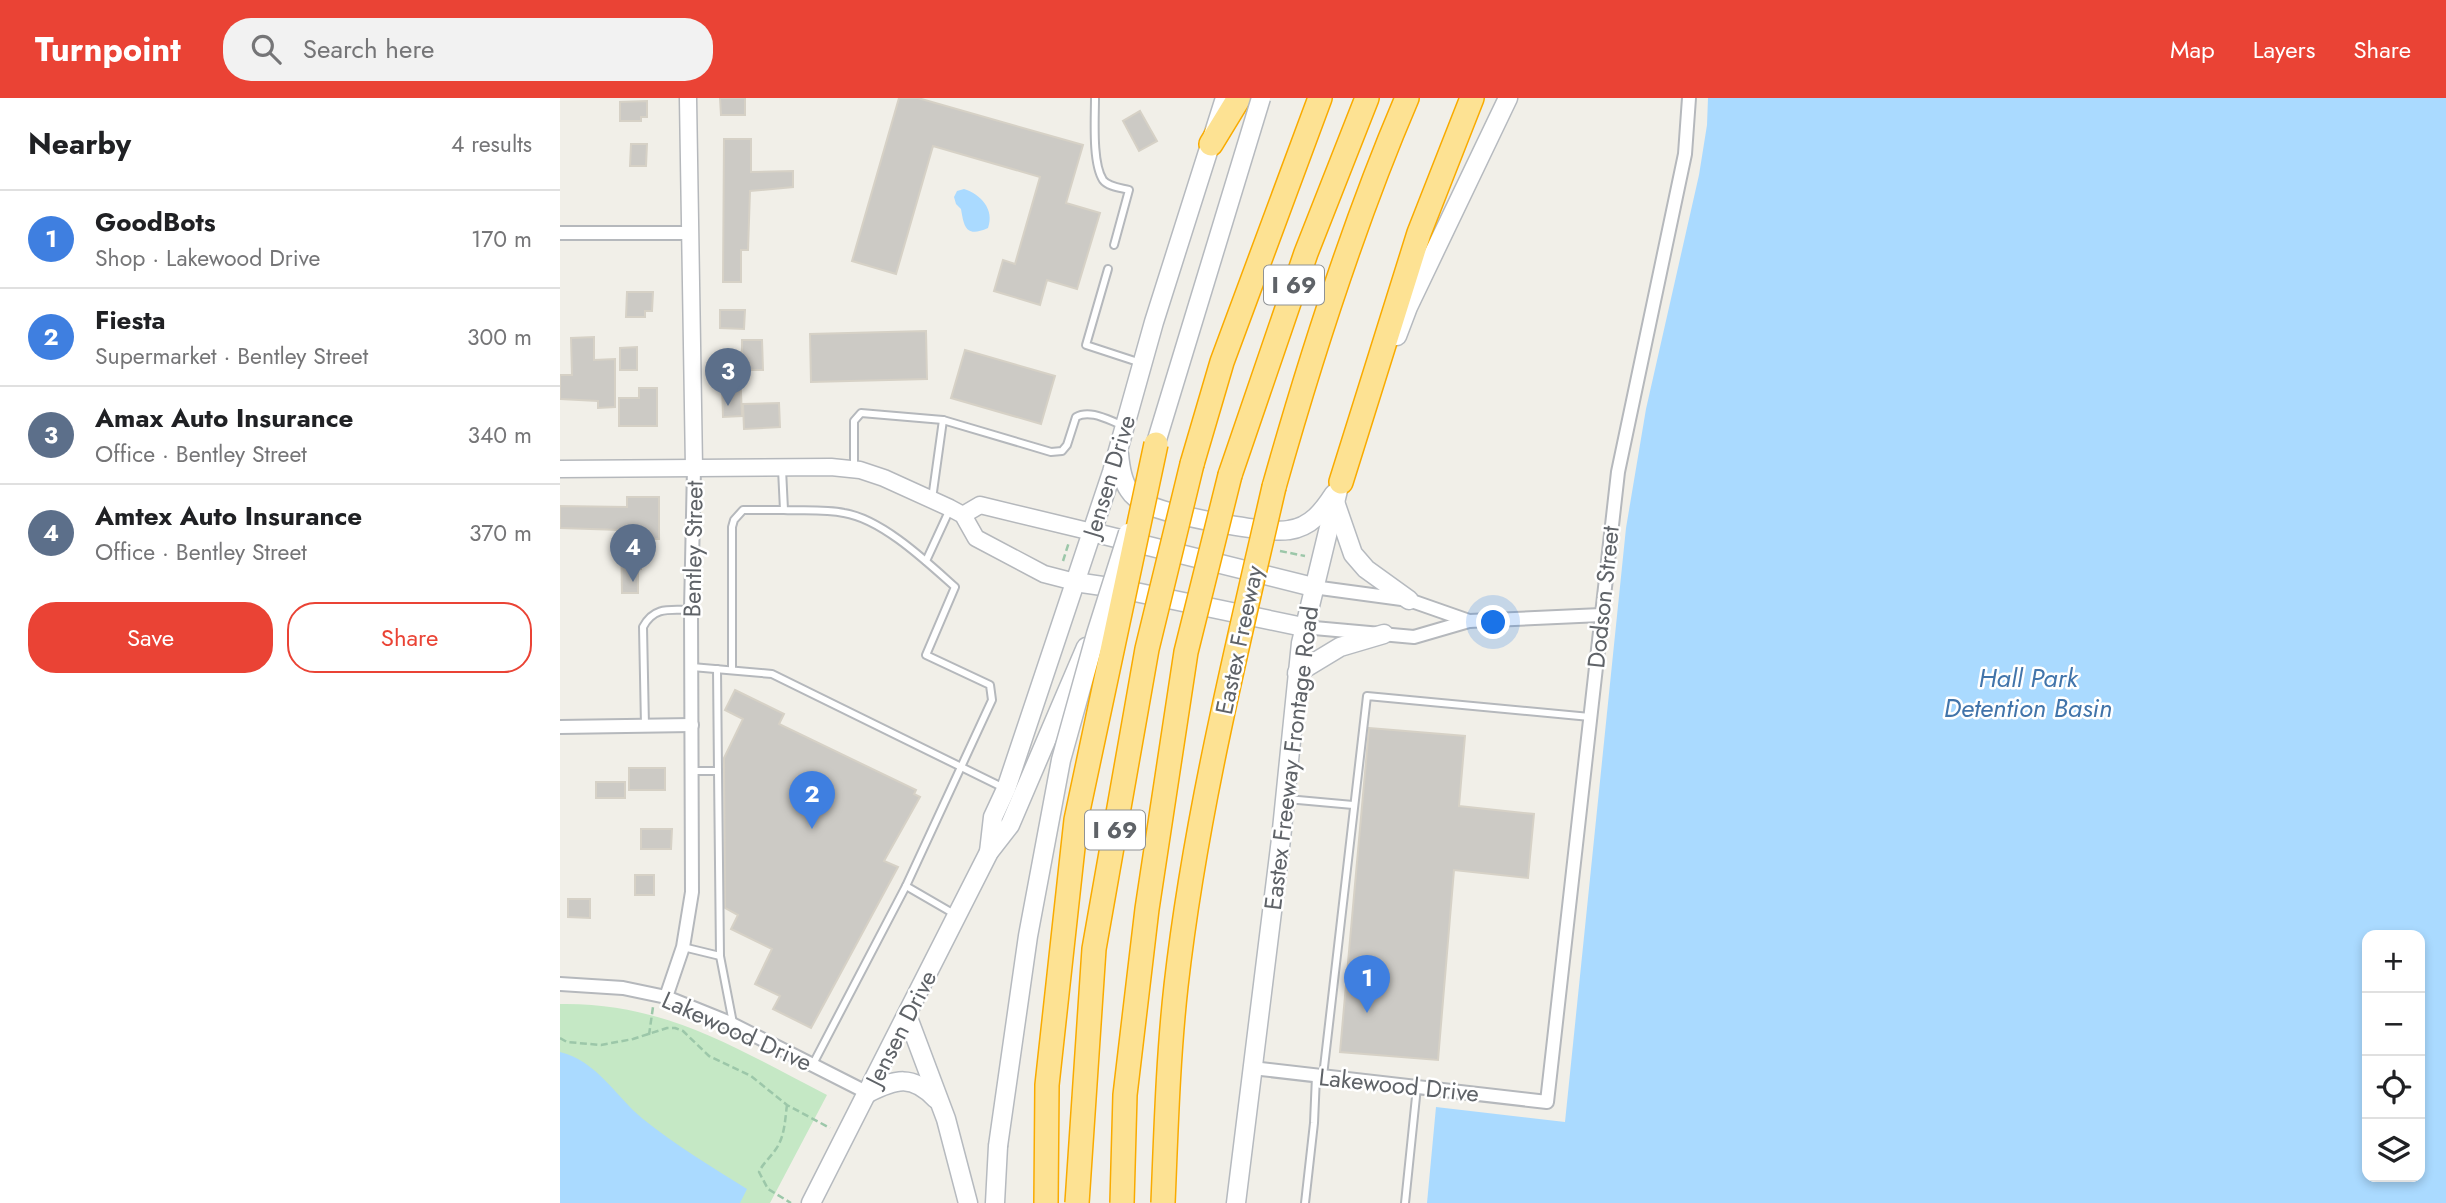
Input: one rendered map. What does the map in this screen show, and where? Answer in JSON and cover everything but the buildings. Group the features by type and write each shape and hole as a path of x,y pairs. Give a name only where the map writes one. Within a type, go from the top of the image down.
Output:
{"highway":[{"path":"1210,144 1239,98"},
{"name":"I 69","path":"1077,1203 1094,949 1147,649 1192,464 1222,362 1320,98"},
{"name":"I 69","path":"1122,1203 1125,1095 1147,909 1186,652 1230,475 1306,253 1367,98"},
{"name":"Eastex Freeway","path":"1163,1203 1176,987 1198,845 1233,665 1274,487 1306,375 1385,149 1407,98"},
{"path":"1338,490 1419,233 1472,98"},
{"path":"1046,1203 1047,1085 1076,820 1156,444"}],"main road":[{"name":"Jensen Drive","path":"989,852 992,817 1006,789 1092,532 1225,98"},
{"path":"995,1203 998,1146 1028,936 1061,760 1096,634 1261,98"},
{"name":"Eastex Freeway Frontage Road","path":"1236,1203 1303,627 1338,490 1408,307 1508,98"},
{"path":"1118,451 1128,489 1144,504 1182,515 1261,529 1289,530 1307,524 1322,512 1338,490"},
{"path":"1338,490 1353,554 1366,569 1409,600"},
{"path":"1092,532 1313,587"},
{"path":"1075,582 1303,627"},
{"name":"Jensen Drive","path":"811,1203 989,852 1010,825 1093,630 1116,588"},
{"path":"1297,673 1340,648 1384,635"},
{"path":"907,1015 939,1101 968,1203"},
{"path":"867,1093 900,1080 915,1082 939,1101"}],"street":[{"name":"Bentley Street","path":"660,995 683,947 692,892 691,610 694,468 688,98"},
{"name":"Dodson Street","path":"1547,1102 1618,471 1683,167 1689,98"},
{"path":"560,233 689,233"},
{"path":"560,469 831,467 854,470 884,478 956,512 976,538 1044,574 1075,582"},
{"path":"956,512 980,505 1092,532"},
{"path":"1313,587 1409,600 1469,621"},
{"path":"1303,627 1415,637 1469,621 1601,615"},
{"path":"560,727 692,725"},
{"name":"Lakewood Drive","path":"560,984 598,985 660,995 733,1025 867,1093"},
{"name":"Lakewood Drive","path":"1252,1068 1547,1102"}],"lane":[{"path":"1095,98 1096,152 1103,180 1129,190 1114,245"},
{"path":"1108,269 1086,345 1142,363"},
{"path":"854,470 854,421 861,413 943,420 1052,452 1062,451 1067,445 1076,417 1082,414 1090,414 1125,426"},
{"path":"932,501 943,420"},
{"path":"782,467 784,510"},
{"path":"732,670 734,520 743,510 845,513 869,522 926,561 955,587 926,654 990,685 992,700 962,767 906,886 812,1065"},
{"path":"926,561 956,512"},
{"path":"645,726 643,627 657,610 691,610"},
{"path":"692,667 772,674 1006,789"},
{"path":"717,669 720,956 733,1025"},
{"path":"1305,1203 1367,696 1590,717"},
{"path":"692,771 718,771"},
{"path":"1285,799 1353,805"},
{"path":"906,886 958,916"},
{"path":"683,947 720,956"},
{"path":"1405,1203 1417,1087"}],"path":[{"path":"1063,561 1069,538"},
{"path":"649,1035 660,995"},
{"path":"560,1038 567,1042 601,1045 649,1035 667,1028 683,1031 709,1056 751,1076 788,1105 819,1124 846,1135"},
{"path":"788,1105 779,1144 759,1172 768,1189 791,1203"}],"green space":[{"path":"560,1004 598,1005 667,1020 731,1045 827,1095 770,1203 560,1203"}],"water":[{"name":"Hall Park Detention Basin","path":"1708,98 2446,98 2446,1203 1427,1203 1436,1107 1565,1122 1626,528 1646,409 1699,175 1707,125"},
{"path":"964,189 985,203 990,221 988,228 975,232 965,226 961,209 954,197 957,191"},
{"path":"560,1052 585,1063 595,1071 655,1129 747,1189 740,1203 560,1203"}],"place":[{"name":"Amax Auto Insurance","path":"728,406"},
{"name":"Amtex Auto Insurance","path":"633,582"},
{"name":"Fiesta","path":"812,829"},
{"name":"GoodBots","path":"1367,1013"}]}
